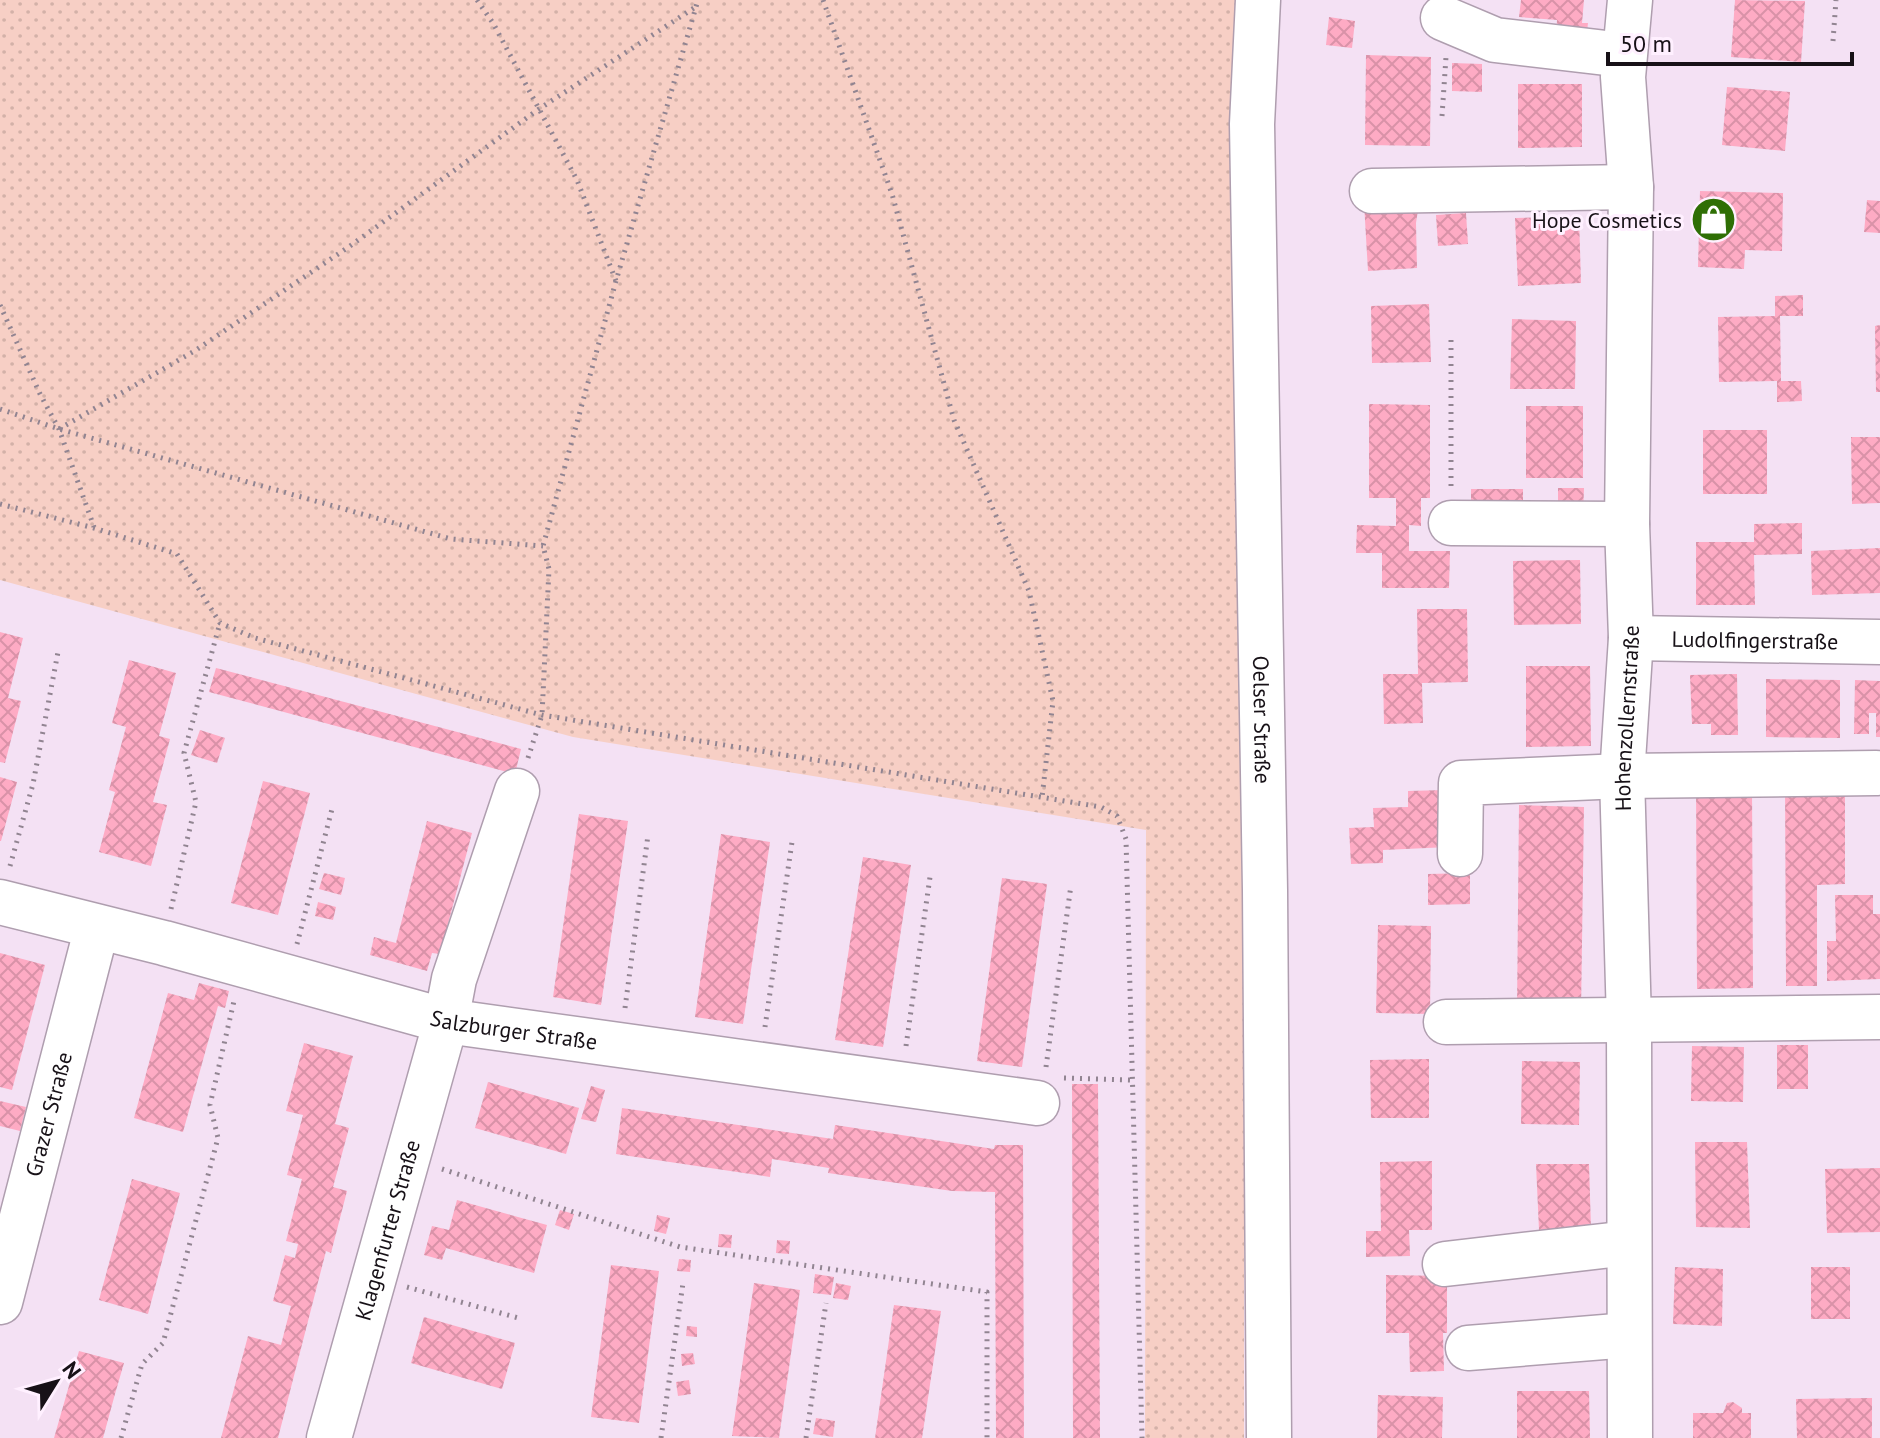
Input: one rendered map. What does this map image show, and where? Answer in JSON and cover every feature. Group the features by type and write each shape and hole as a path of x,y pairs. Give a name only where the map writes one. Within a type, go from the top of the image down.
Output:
{"street":[{"name":"Oelser Straße","path":"1258,0 1253,65 1253,179 1264,810 1269,1438"},
{"name":"Hohenzollernstraße","path":"1630,0 1623,55 1631,187 1627,524 1631,638 1622,776 1629,1021 1630,1438"},
{"path":"1445,34 1623,55"},
{"path":"1372,191 1631,187"},
{"path":"1451,523 1627,524"},
{"name":"Ludolfingerstraße","path":"1631,638 1880,642"},
{"path":"1460,854 1461,783 1622,776 1876,773"},
{"name":"Klagenfurter Straße","path":"339,1437 374,1277 446,1021 454,979 517,791"},
{"name":"Salzburger Straße","path":"0,902 164,943 446,1021 901,1084 1048,1090"},
{"name":"Grazer Straße","path":"0,1302 97,927"},
{"path":"1446,1022 1880,1017"},
{"path":"1445,1264 1629,1243"},
{"path":"1468,1348 1629,1335"}],"path":[{"path":"477,0 493,23 577,180 616,281"},
{"path":"823,0 892,194 954,420 1029,591 1053,701 1042,798"},
{"path":"1833,41 1836,0"},
{"path":"59,429 196,350 350,246 539,109 698,3"},
{"path":"542,715 549,569 543,546 616,281 698,3"},
{"path":"1442,116 1445,34"},
{"path":"0,305 59,429 94,528"},
{"path":"1451,336 1451,523"},
{"path":"0,409 59,429 451,539 543,546"},
{"path":"0,504 94,528 177,554 220,623 255,638 542,715 1101,807 1117,816 1126,839 1142,1438"},
{"path":"164,943 196,802 184,753 220,623"},
{"path":"0,902 33,784 58,652"},
{"path":"288,977 332,809"},
{"path":"620,1045 648,835"},
{"path":"759,1064 792,842"},
{"path":"901,1084 930,877"},
{"path":"1071,885 1046,1067 1048,1090 1131,1080"},
{"path":"121,1438 142,1364 163,1343 218,1138 210,1105 243,965"},
{"path":"407,1157 680,1247 987,1292 987,1438"},
{"path":"374,1277 522,1319"},
{"path":"661,1438 683,1283"},
{"path":"806,1438 826,1303"}],"shaded area":[{"path":"0,0 1237,0 1244,831 1244,1438 1145,1438 1146,830 573,737 0,580"}],"building":[{"path":"1521,0 1584,0 1582,23 1588,23 1586,39 1556,36 1557,20 1519,17"},
{"path":"1735,0 1805,1 1801,62 1731,57"},
{"path":"1329,17 1355,21 1352,48 1326,45"},
{"path":"1366,55 1431,57 1430,146 1365,145"},
{"path":"1452,63 1482,64 1482,92 1452,91"},
{"path":"1518,84 1582,84 1582,147 1518,148"},
{"path":"1727,87 1790,92 1785,151 1722,145"},
{"path":"1700,191 1783,193 1782,251 1745,250 1744,269 1698,267"},
{"path":"1420,197 1416,223 1417,268 1368,271 1364,203"},
{"path":"1867,200 1880,201 1880,233 1864,232"},
{"path":"1466,213 1468,244 1438,246 1436,215"},
{"path":"1579,216 1581,283 1518,286 1515,218"},
{"path":"1803,295 1803,316 1780,316 1781,381 1801,381 1802,401 1777,402 1777,381 1719,382 1718,317 1775,316 1775,296"},
{"path":"1429,304 1431,362 1372,363 1371,306"},
{"path":"1512,319 1576,321 1575,389 1510,389"},
{"path":"1880,325 1880,392 1876,392 1875,326"},
{"path":"1369,404 1430,405 1430,498 1421,498 1421,526 1409,525 1409,551 1450,551 1449,588 1382,588 1382,553 1356,553 1357,525 1396,526 1396,498 1369,498"},
{"path":"1526,406 1583,406 1583,478 1526,478"},
{"path":"1703,430 1767,430 1767,494 1703,494"},
{"path":"1851,437 1880,437 1880,503 1852,504"},
{"path":"1558,488 1584,488 1583,515 1558,515"},
{"path":"1471,489 1523,489 1523,515 1471,515"},
{"path":"1802,523 1802,554 1754,555 1755,605 1696,605 1696,542 1754,542 1754,524"},
{"path":"1880,548 1880,593 1812,595 1811,551"},
{"path":"1580,560 1581,624 1514,625 1513,561"},
{"path":"1417,609 1467,609 1468,682 1422,683 1423,723 1384,724 1383,674 1418,674"},
{"path":"0,632 23,638 8,698 21,701 5,763 0,762"},
{"path":"129,660 176,673 159,736 170,739 153,802 167,805 151,866 99,852 115,792 109,790 126,727 112,723"},
{"path":"1526,666 1590,666 1591,746 1526,747"},
{"path":"216,668 521,749 515,774 209,692"},
{"path":"1737,674 1738,735 1711,735 1711,724 1692,724 1690,675"},
{"path":"1766,679 1840,680 1840,738 1766,737"},
{"path":"1855,680 1880,681 1880,737 1876,737 1876,713 1869,713 1869,734 1854,734"},
{"path":"200,730 225,738 217,763 191,755"},
{"path":"0,777 17,782 1,841 0,841"},
{"path":"263,781 310,793 278,915 231,903"},
{"path":"1752,784 1753,988 1697,989 1696,785"},
{"path":"1785,784 1845,784 1845,884 1817,885 1817,986 1786,986"},
{"path":"1446,790 1449,847 1383,850 1383,863 1351,864 1349,828 1374,827 1373,808 1408,807 1408,791"},
{"path":"1519,805 1584,807 1581,1011 1517,1010"},
{"path":"579,814 628,821 601,1005 553,997"},
{"path":"427,821 472,833 440,954 432,953 427,971 370,955 374,937 396,943"},
{"path":"721,834 770,842 743,1024 695,1017"},
{"path":"863,857 911,865 883,1047 835,1040"},
{"path":"324,873 345,878 341,895 319,889"},
{"path":"1470,873 1470,904 1428,905 1428,874"},
{"path":"1002,878 1047,884 1022,1067 977,1061"},
{"path":"1835,895 1873,895 1873,914 1880,914 1880,979 1827,981 1827,941 1836,941"},
{"path":"318,902 336,907 333,920 315,916"},
{"path":"1378,925 1431,926 1430,1014 1376,1013"},
{"path":"0,953 45,965 12,1090 0,1087"},
{"path":"199,983 229,991 225,1008 218,1006 183,1132 134,1118 168,993 194,1000"},
{"path":"304,1043 353,1056 335,1124 349,1128 333,1187 347,1191 331,1253 326,1251 278,1438 221,1438 248,1336 281,1345 291,1306 273,1301 285,1255 295,1258 298,1244 286,1241 302,1179 287,1175 303,1115 286,1111"},
{"path":"1777,1045 1808,1045 1808,1089 1777,1089"},
{"path":"1692,1046 1744,1047 1743,1102 1691,1101"},
{"path":"1429,1059 1429,1118 1371,1118 1370,1060"},
{"path":"1522,1061 1580,1062 1579,1125 1521,1124"},
{"path":"488,1082 579,1108 566,1154 475,1128"},
{"path":"1072,1084 1098,1084 1100,1438 1073,1438"},
{"path":"591,1086 605,1090 596,1122 581,1119"},
{"path":"0,1101 26,1107 20,1131 0,1126"},
{"path":"622,1108 833,1139 835,1125 994,1149 995,1145 1023,1145 1024,1438 996,1438 995,1192 952,1191 828,1173 829,1168 772,1159 770,1177 616,1154"},
{"path":"1695,1142 1747,1142 1750,1228 1696,1227"},
{"path":"1432,1161 1432,1230 1409,1230 1410,1256 1366,1257 1366,1231 1381,1231 1380,1162"},
{"path":"1536,1164 1589,1164 1591,1229 1539,1230"},
{"path":"1880,1168 1880,1232 1827,1233 1825,1169"},
{"path":"132,1179 180,1193 148,1314 99,1300"},
{"path":"457,1200 547,1225 534,1273 446,1248 442,1260 424,1255 432,1226 449,1230"},
{"path":"560,1210 574,1214 569,1230 555,1225"},
{"path":"657,1215 670,1218 666,1234 654,1231"},
{"path":"719,1234 732,1235 731,1248 718,1247"},
{"path":"777,1240 790,1241 789,1254 776,1253"},
{"path":"679,1259 691,1260 690,1272 677,1271"},
{"path":"611,1265 659,1271 639,1423 591,1417"},
{"path":"1675,1267 1723,1269 1722,1326 1673,1324"},
{"path":"1811,1267 1850,1267 1850,1319 1811,1319"},
{"path":"815,1274 834,1277 831,1295 813,1293"},
{"path":"1386,1275 1447,1276 1444,1371 1410,1372 1409,1333 1386,1333"},
{"path":"754,1283 800,1290 779,1438 732,1436"},
{"path":"836,1283 851,1286 848,1300 833,1298"},
{"path":"894,1305 941,1311 922,1438 875,1438"},
{"path":"424,1317 515,1343 502,1389 411,1363"},
{"path":"687,1326 697,1327 697,1337 686,1336"},
{"path":"79,1351 124,1363 103,1438 54,1438"},
{"path":"693,1353 695,1364 682,1366 681,1354"},
{"path":"689,1380 691,1394 678,1396 676,1382"},
{"path":"1517,1391 1589,1391 1590,1438 1517,1438"},
{"path":"1378,1395 1443,1397 1442,1438 1377,1438"},
{"path":"1872,1398 1872,1438 1797,1438 1796,1399"},
{"path":"1733,1402 1742,1408 1742,1413 1751,1413 1751,1438 1693,1438 1693,1413 1723,1413 1727,1403"},
{"path":"816,1418 835,1421 833,1437 813,1434"}],"place":[{"name":"Hope Cosmetics","path":"1713,220"}]}
